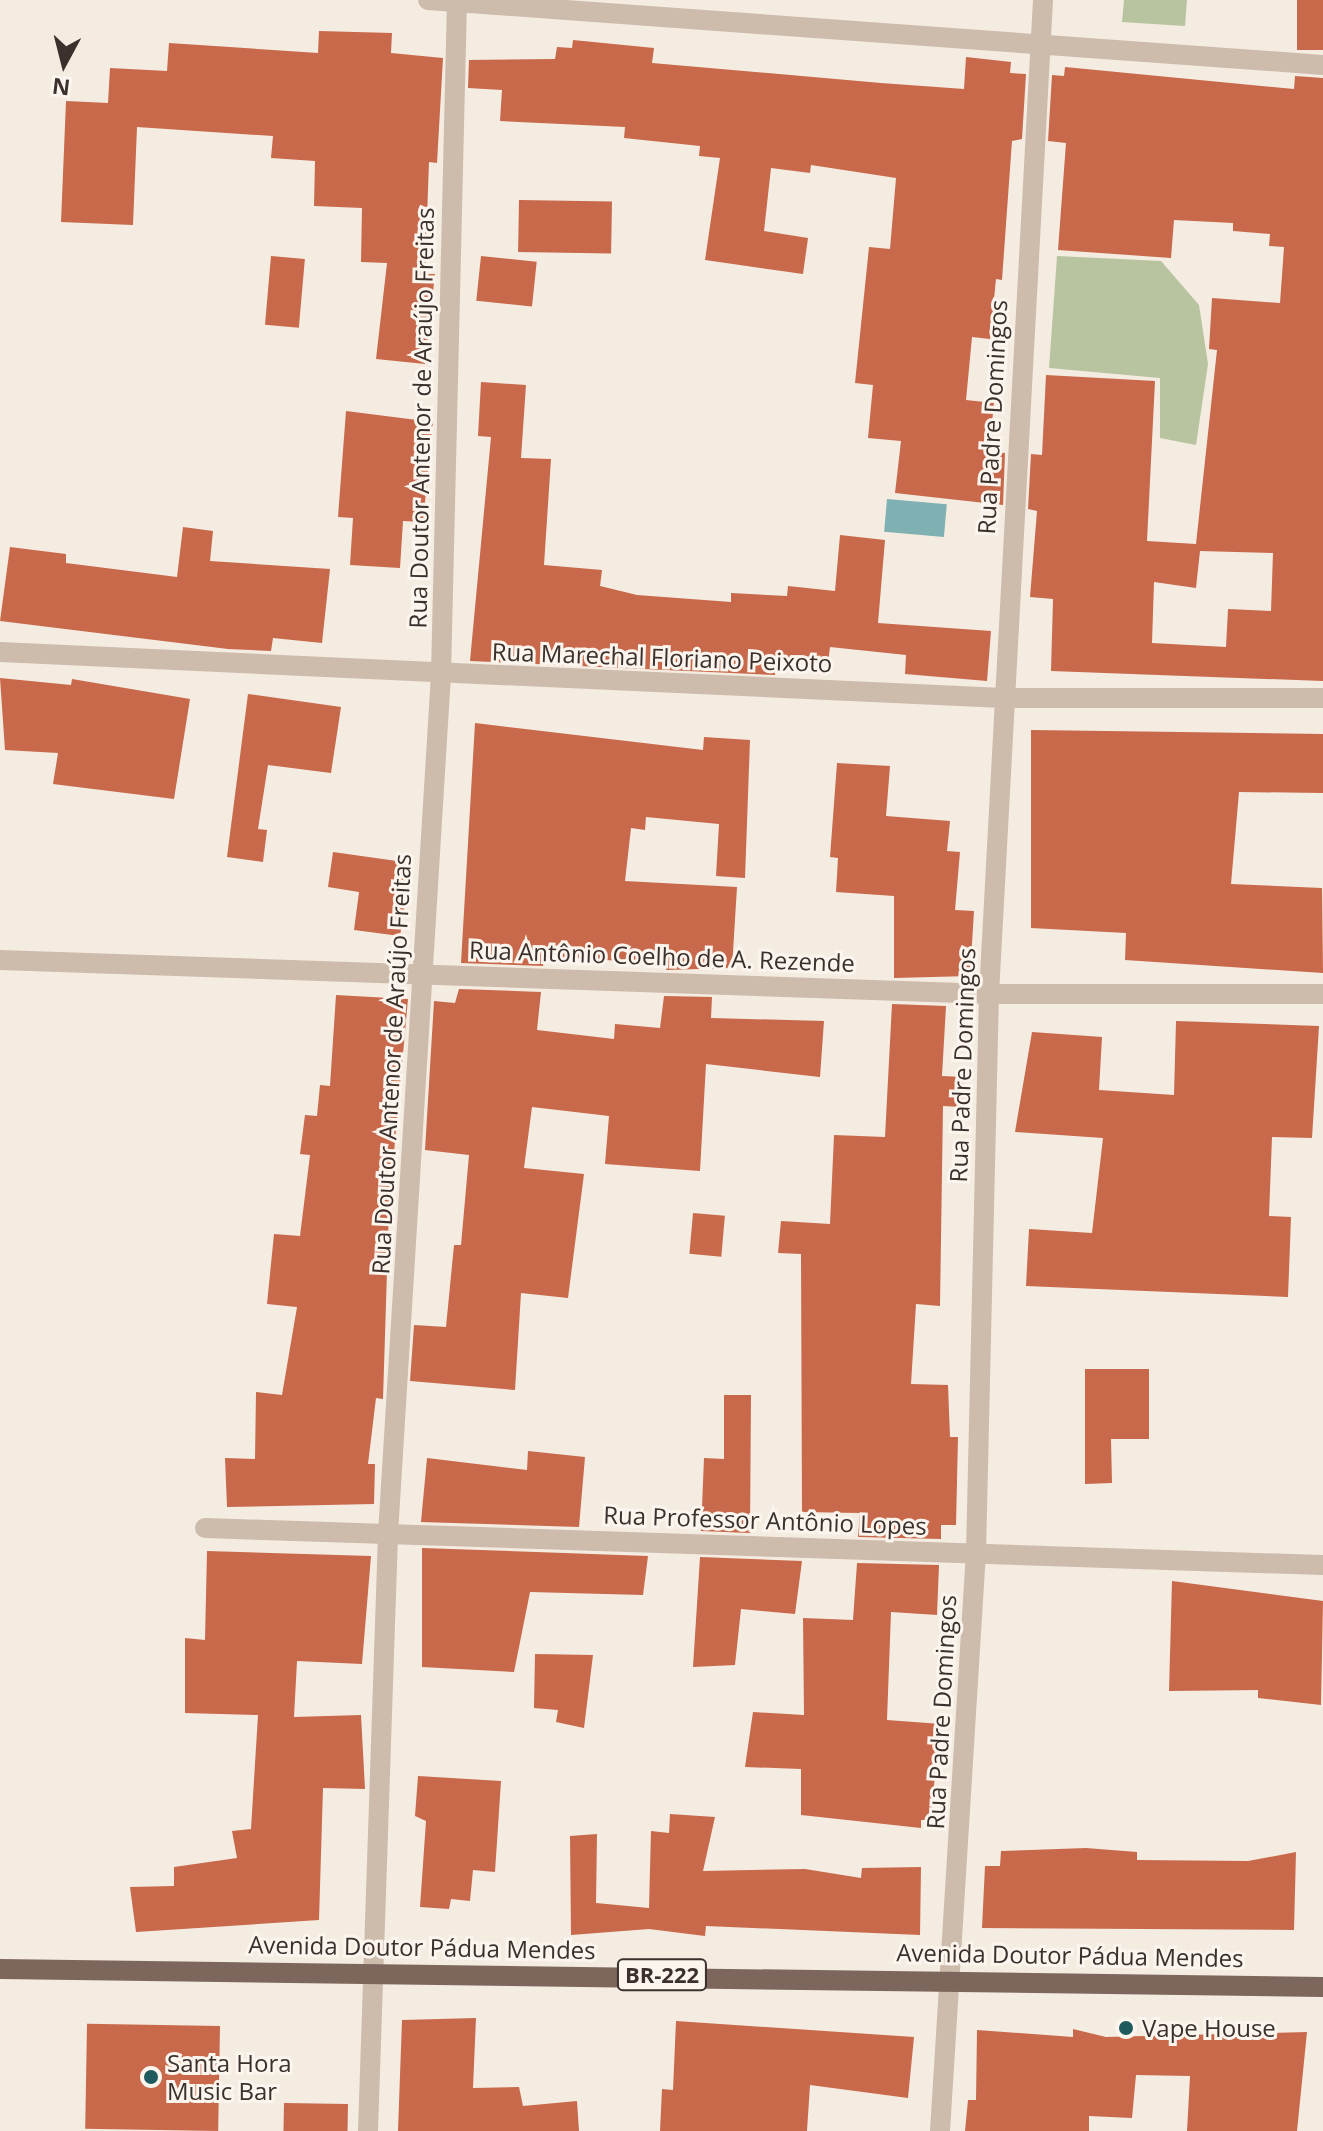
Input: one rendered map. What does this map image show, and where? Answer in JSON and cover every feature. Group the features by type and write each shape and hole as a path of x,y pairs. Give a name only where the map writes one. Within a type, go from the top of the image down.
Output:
{"main road":[{"name":"Avenida Doutor Pádua Mendes","path":"0,1969 953,1978 1323,1987"}],"street":[{"path":"428,0 1323,65"},
{"name":"Rua Padre Domingos","path":"940,2131 953,1978 976,1553 989,994 1043,0"},
{"name":"Rua Doutor Antenor de Araújo Freitas","path":"368,2131 370,1973 388,1534 420,974 441,674 456,1"},
{"name":"Rua Marechal Floriano Peixoto","path":"0,652 1003,698 1323,698"},
{"name":"Rua Antônio Coelho de A. Rezende","path":"0,960 989,994 1323,994"},
{"name":"Rua Professor Antônio Lopes","path":"205,1528 1323,1565"}],"green space":[{"path":"1124,0 1187,0 1185,26 1122,22"},
{"path":"1057,256 1161,261 1199,305 1208,364 1196,445 1160,438 1160,378 1049,368"}],"water":[{"path":"887,499 947,504 944,537 884,532"}],"building":[{"path":"1297,0 1323,0 1323,50 1297,50"},
{"path":"319,31 392,33 391,53 443,58 437,163 429,162 425,274 435,274 425,364 376,359 387,263 361,262 362,208 314,206 315,161 271,158 273,136 137,127 133,225 61,222 66,101 108,103 110,68 167,71 169,43 318,53"},
{"path":"573,40 654,48 652,63 881,83 964,89 966,57 1011,62 1010,73 1026,74 1022,139 1012,141 1002,280 996,279 990,339 972,337 966,400 994,403 989,452 1005,453 1003,505 895,493 901,441 868,438 873,385 855,383 869,247 890,249 896,178 811,165 810,173 771,168 764,231 808,238 803,274 705,260 720,158 699,156 700,146 624,138 625,127 500,121 502,90 468,88 469,60 555,59 557,47 572,48"},
{"path":"1065,67 1294,89 1295,76 1323,78 1323,681 1051,671 1053,599 1030,597 1037,511 1028,509 1031,454 1042,455 1046,375 1155,381 1147,541 1196,544 1217,350 1209,349 1212,298 1280,303 1284,247 1269,246 1270,234 1233,231 1233,223 1174,220 1171,258 1058,250 1066,143 1048,141 1052,75 1064,76","holes":["1200,551 1273,553 1271,611 1228,609 1226,647 1152,643 1154,582 1196,588"]},
{"path":"519,200 612,202 611,254 518,252"},
{"path":"271,256 305,259 299,328 265,325"},
{"path":"481,256 537,262 532,307 476,301"},
{"path":"481,382 526,385 521,458 551,459 544,565 602,570 600,586 637,595 731,602 731,593 787,596 788,586 835,591 840,535 885,540 878,623 991,631 987,681 905,674 906,655 830,647 828,663 776,658 775,675 470,661 491,437 478,436"},
{"path":"346,411 433,422 423,522 403,521 400,568 350,565 353,518 338,517"},
{"path":"183,527 213,531 210,561 330,569 322,643 273,638 271,651 228,649 0,621 10,547 66,554 66,563 177,577"},
{"path":"0,678 71,685 72,679 190,699 174,799 53,784 58,753 5,750"},
{"path":"248,694 341,707 331,773 268,765 258,829 267,830 263,862 227,857"},
{"path":"475,723 703,750 704,737 750,740 745,878 716,876 719,824 646,817 645,830 631,828 625,881 737,887 732,968 666,970 667,964 544,956 543,966 461,963"},
{"path":"1031,730 1323,734 1323,793 1239,792 1231,884 1322,888 1323,973 1125,960 1126,933 1031,928"},
{"path":"837,763 890,766 886,816 950,821 947,851 960,852 955,910 974,911 970,976 894,978 894,896 836,892 838,858 830,857"},
{"path":"333,852 411,863 400,936 354,930 359,892 328,887"},
{"path":"459,989 541,992 537,1030 614,1039 615,1024 660,1028 664,996 712,997 711,1018 824,1021 820,1077 706,1064 700,1171 605,1164 609,1116 532,1107 524,1168 584,1174 568,1298 521,1293 515,1390 410,1381 414,1325 446,1327 454,1245 461,1245 469,1155 425,1150 434,1001 455,1003"},
{"path":"336,995 408,999 389,1207 383,1399 376,1398 368,1464 375,1464 374,1504 227,1507 225,1458 255,1459 256,1392 282,1395 297,1307 267,1304 274,1234 300,1236 310,1155 300,1154 305,1115 317,1116 320,1085 330,1086"},
{"path":"892,1004 946,1006 942,1076 963,1077 962,1107 943,1106 940,1306 916,1304 911,1384 948,1385 950,1437 958,1437 956,1525 941,1525 941,1539 858,1537 860,1513 802,1512 801,1254 778,1253 781,1221 830,1224 834,1135 885,1137"},
{"path":"1176,1021 1319,1026 1312,1138 1272,1137 1269,1216 1291,1217 1288,1297 1026,1286 1029,1229 1092,1233 1103,1138 1015,1132 1032,1032 1102,1037 1099,1090 1174,1095"},
{"path":"693,1213 725,1216 721,1257 689,1254"},
{"path":"1085,1369 1149,1369 1149,1439 1111,1439 1112,1483 1085,1484"},
{"path":"724,1395 751,1395 750,1533 701,1531 704,1458 724,1459"},
{"path":"528,1451 585,1457 579,1527 421,1522 427,1458 527,1470"},
{"path":"422,1548 648,1556 643,1595 530,1592 514,1672 422,1667"},
{"path":"207,1551 371,1556 362,1664 297,1661 294,1717 361,1715 365,1789 323,1788 319,1920 136,1932 130,1887 174,1886 174,1867 237,1858 232,1831 251,1829 258,1715 185,1713 185,1638 205,1640"},
{"path":"700,1557 802,1561 795,1614 741,1609 735,1665 693,1667"},
{"path":"857,1563 939,1565 937,1615 891,1612 887,1720 941,1724 930,1820 921,1820 921,1828 801,1815 801,1769 745,1767 753,1712 804,1715 803,1618 853,1620"},
{"path":"1172,1581 1323,1601 1321,1705 1258,1698 1258,1690 1169,1691"},
{"path":"535,1654 593,1655 584,1728 556,1722 558,1710 534,1708"},
{"path":"418,1776 501,1781 495,1872 473,1870 470,1901 451,1899 449,1909 420,1907 426,1821 415,1816"},
{"path":"670,1814 715,1817 703,1871 805,1869 861,1878 862,1868 921,1867 920,1935 706,1926 705,1936 649,1929 571,1935 570,1836 597,1834 596,1903 649,1908 651,1831 669,1833"},
{"path":"1086,1848 1137,1852 1137,1860 1248,1861 1296,1852 1294,1930 982,1928 985,1866 1000,1866 1001,1851"},
{"path":"476,2018 473,2088 519,2087 523,2106 577,2101 579,2131 398,2131 402,2020"},
{"path":"676,2021 914,2037 908,2098 810,2085 807,2131 660,2131 662,2089 673,2090"},
{"path":"87,2024 220,2026 218,2131 85,2129"},
{"path":"1073,2029 1106,2037 1307,2032 1297,2131 1187,2131 1190,2076 1136,2075 1132,2118 1089,2116 1089,2131 965,2131 968,2100 976,2100 977,2030 1073,2037"},
{"path":"284,2103 348,2104 348,2131 284,2131"}],"place":[{"name":"Vape House","path":"1126,2028"},
{"name":"Santa Hora Music Bar","path":"151,2077"}]}
